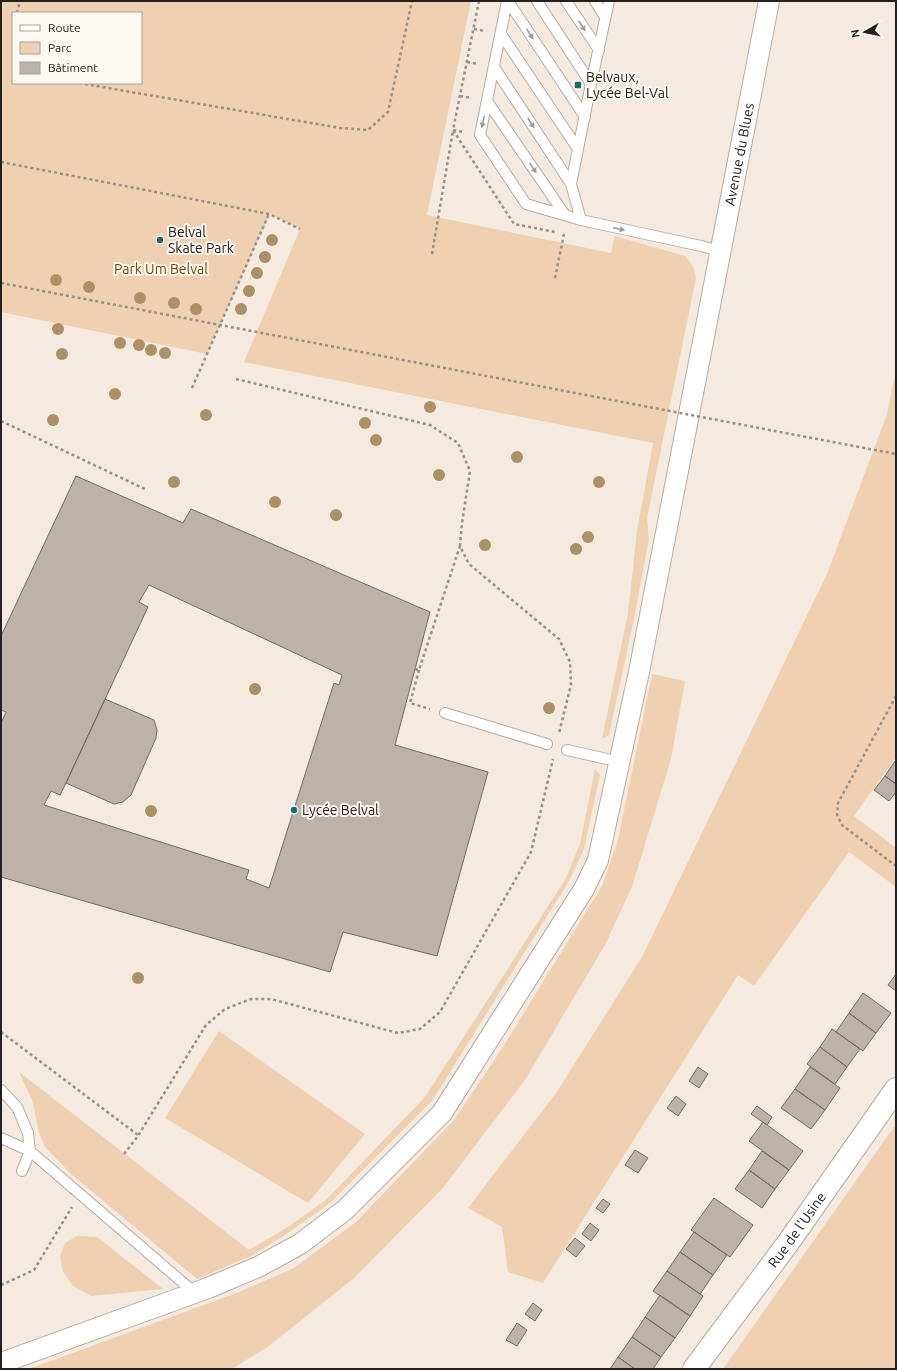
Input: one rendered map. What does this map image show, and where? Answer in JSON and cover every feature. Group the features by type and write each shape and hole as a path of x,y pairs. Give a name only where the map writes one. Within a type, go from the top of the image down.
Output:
{"main road":[{"name":"Rue de l'Usine","path":"694,1369 788,1243 896,1089"}],"street":[{"name":"Avenue du Blues","path":"1,1363 195,1293 258,1267 300,1244 345,1210 442,1113 584,889 598,860 639,672 769,1"}],"lane":[{"path":"508,1 480,135 526,204 581,220 720,251"},
{"path":"508,1 585,117"},
{"path":"537,1 591,84"},
{"path":"566,1 599,50"},
{"path":"595,1 605,16"},
{"path":"571,184 608,1"},
{"path":"501,34 578,149"},
{"path":"494,67 571,184 581,220"},
{"path":"487,101 565,215"},
{"path":"445,713 547,744"},
{"path":"567,750 620,762"},
{"path":"1,1090 17,1107 28,1133 30,1151 22,1171"},
{"path":"1,1138 30,1151 195,1293"}],"path":[{"path":"17,12 20,1"},
{"path":"85,84 340,128 368,130 388,112 412,1"},
{"path":"432,254 453,130"},
{"path":"1,162 270,214 300,229"},
{"path":"192,388 270,214"},
{"path":"555,278 564,234"},
{"path":"1,283 896,454"},
{"path":"1,421 147,490"},
{"path":"445,713 410,703 419,670 460,546"},
{"path":"415,669 419,670"},
{"path":"896,696 838,803 837,815 842,825 896,866"},
{"path":"124,1154 138,1136 206,1025 225,1009 251,999 271,999"},
{"path":"1,1032 138,1136"},
{"path":"1,1285 34,1270 80,1194"}],"green space":[{"name":"Park Um Belval","path":"1,1 471,1 427,215 611,253 615,236 685,256 693,266 696,278 647,518 649,538 635,614 609,735 602,739 628,613 637,531 653,443 244,362 300,229 270,214 207,354 1,312"},
{"path":"896,369 896,757 854,816 896,848 896,887 849,852 754,986 738,975 543,1283 508,1272 502,1227 468,1208 556,1093 642,957 827,574 887,414"},
{"path":"652,674 685,681 671,759 632,887 605,945 525,1080 443,1188 354,1278 269,1346 232,1369 29,1369 239,1292 294,1268 356,1222 454,1120 501,1050 602,886 618,840"},
{"path":"595,769 600,775 584,849 569,881 432,1101 330,1203 291,1231 251,1256 197,1279 71,1174 45,1147 39,1132 32,1100 19,1072 249,1250 288,1227 327,1199 425,1097 565,880 580,844"},
{"path":"219,1031 365,1134 308,1203 165,1118"},
{"path":"896,1124 896,1369 723,1369"},
{"path":"77,1236 97,1237 163,1289 91,1296 73,1286 63,1272 60,1256 65,1243"}],"building":[{"name":"Lycée Belval","path":"76,476 183,523 191,509 430,612 395,745 488,772 437,956 343,932 330,972 1,877 1,723 6,712 1,710 1,636","holes":["149,585 342,675 339,685 334,683 269,888 246,879 249,870 44,805 51,791 60,795 66,783 148,607 139,602"]},
{"path":"105,699 154,720 157,730 156,738 131,795 123,802 114,804 66,783"},
{"path":"895,761 896,762 896,784 885,776"},
{"path":"885,776 896,784 896,792 889,801 874,790"},
{"path":"896,974 896,991 888,985"},
{"path":"863,993 891,1013 876,1033 849,1013"},
{"path":"849,1013 876,1033 863,1051 836,1032"},
{"path":"832,1029 860,1049 847,1067 820,1047"},
{"path":"820,1047 847,1067 835,1084 807,1064"},
{"path":"698,1067 708,1074 699,1088 689,1081"},
{"path":"810,1067 840,1088 825,1110 795,1089"},
{"path":"795,1089 825,1110 811,1129 781,1108"},
{"path":"676,1096 686,1104 678,1116 667,1108"},
{"path":"757,1106 772,1117 767,1125 751,1114"},
{"path":"763,1122 803,1151 789,1170 749,1141"},
{"path":"635,1150 648,1158 638,1173 625,1165"},
{"path":"762,1151 789,1170 775,1189 749,1170"},
{"path":"749,1170 775,1189 762,1208 735,1189"},
{"path":"714,1198 753,1225 730,1257 691,1230"},
{"path":"603,1199 610,1204 603,1213 596,1208"},
{"path":"590,1223 599,1230 591,1241 582,1234"},
{"path":"694,1232 727,1255 713,1275 680,1252"},
{"path":"575,1238 585,1246 576,1257 566,1249"},
{"path":"680,1252 713,1275 700,1294 667,1271"},
{"path":"667,1271 703,1296 690,1316 653,1291"},
{"path":"660,1295 690,1316 675,1338 645,1317"},
{"path":"533,1303 542,1310 535,1321 525,1314"},
{"path":"645,1317 675,1338 661,1357 632,1337"},
{"path":"517,1323 527,1330 517,1346 506,1340"},
{"path":"632,1337 661,1357 653,1369 635,1369 618,1357"},
{"path":"618,1357 635,1369 610,1369"}],"place":[{"name":"Belvaux, Lycée Bel-Val","path":"578,85"},
{"name":"Belval Skate Park","path":"160,240"},
{"name":"Lycée Belval","path":"294,810"}]}
